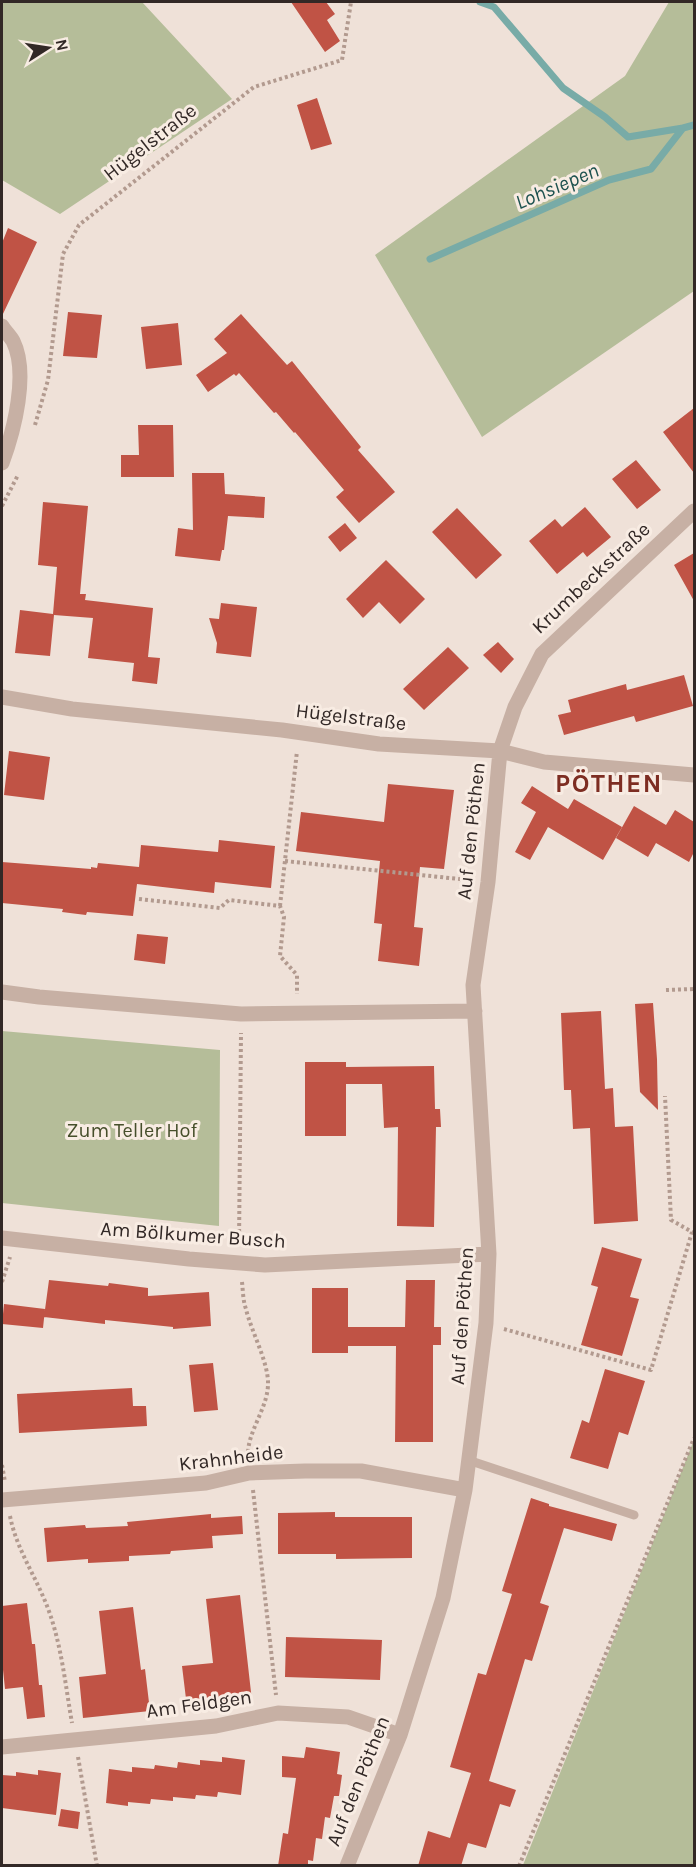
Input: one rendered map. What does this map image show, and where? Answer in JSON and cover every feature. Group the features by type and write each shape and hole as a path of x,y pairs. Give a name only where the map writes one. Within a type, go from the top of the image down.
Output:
{"street":[{"path":"2,326 13,341 21,373 12,435 2,463"},
{"name":"Krumbeckstraße","path":"500,751 515,707 542,654 694,511"},
{"name":"Hügelstraße","path":"2,697 72,709 300,732 379,744 500,751 544,762 694,775"},
{"name":"Auf den Pöthen","path":"347,1866 400,1735 443,1598 465,1490 486,1323 489,1254 473,985 488,882 500,751"},
{"path":"2,992 241,1014 475,1011"},
{"name":"Am Bölkumer Busch","path":"8,1239 265,1265 489,1254"},
{"name":"Krahnheide","path":"4,1500 206,1483 249,1473 305,1471 361,1472 465,1490"},
{"name":"Am Feldgen","path":"2,1747 216,1726 278,1713 348,1717 400,1735"}],"lane":[{"path":"468,1460 634,1515"}],"path":[{"name":"Hügelstraße","path":"48,380 63,254 79,225 254,87 342,60 351,2"},
{"path":"296,1013 297,975 280,956 284,917 279,906 300,732"},
{"path":"285,861 488,882"},
{"path":"139,899 220,908 229,900 279,906"},
{"path":"666,990 694,989"},
{"path":"486,1323 651,1370 692,1232 671,1220 665,1096"},
{"path":"2,1282 8,1239"},
{"path":"519,1866 694,1438"},
{"path":"2,1465 4,1500 14,1535 46,1602 52,1621 97,1866"},
{"path":"249,1473 253,1491 278,1713"}],"green space":[{"path":"2,2 142,2 232,99 60,214 2,180"},
{"path":"669,2 694,2 694,291 482,437 375,255 625,76"},
{"name":"Zum Teller Hof","path":"2,1031 220,1050 219,1226 2,1203"},
{"path":"694,1440 694,1865 523,1865"}],"building":[{"path":"291,2 326,2 335,14 327,20 340,41 325,52"},
{"path":"317,98 332,144 311,150 297,105"},
{"path":"8,228 37,242 2,316 2,243"},
{"path":"68,312 102,315 97,358 63,356"},
{"path":"241,314 287,365 292,361 361,447 358,450 395,492 359,523 336,497 344,490 295,432 276,412 274,413 239,373 208,392 196,375 227,353 214,339"},
{"path":"178,323 182,365 146,369 141,327"},
{"path":"694,408 694,473 663,432"},
{"path":"138,425 173,425 174,477 121,477 121,455 139,455"},
{"path":"636,460 661,490 637,509 612,479"},
{"path":"192,473 224,473 225,494 265,497 264,518 228,516 224,550 222,550 220,561 175,556 178,528 193,530"},
{"path":"43,502 88,506 80,594 86,594 85,600 153,608 148,657 160,658 157,684 132,681 134,663 88,658 93,618 54,615 50,656 15,653 20,610 53,614 57,567 38,565"},
{"path":"585,507 611,537 587,557 583,552 557,574 529,541 555,519 562,527"},
{"path":"457,508 502,555 476,579 432,532"},
{"path":"345,523 357,538 340,552 328,537"},
{"path":"694,553 694,601 674,565"},
{"path":"386,560 425,599 400,624 379,602 363,618 346,599"},
{"path":"221,603 257,607 251,657 216,653 217,643 209,618 219,619"},
{"path":"498,642 514,659 501,673 483,655"},
{"path":"448,647 469,668 424,710 403,689"},
{"path":"684,675 693,706 636,722 634,716 564,735 558,715 571,712 568,700 626,684 627,690"},
{"path":"9,751 50,757 44,800 4,795"},
{"path":"388,784 454,790 444,869 420,867 414,927 423,928 419,966 378,961 382,924 374,923 380,861 296,851 301,812 384,822"},
{"path":"532,786 568,809 574,799 622,827 603,860 548,827 530,860 515,852 536,812 521,803"},
{"path":"634,806 666,825 675,810 694,822 694,852 689,862 656,843 648,857 616,838"},
{"path":"219,840 275,846 271,888 215,882 214,893 137,884 133,916 87,912 86,915 62,912 63,909 2,903 2,862 91,869 91,867 97,868 98,863 139,867 141,845 218,852"},
{"path":"137,934 168,937 165,964 134,960"},
{"path":"653,1003 658,1110 640,1092 635,1004"},
{"path":"601,1011 605,1089 613,1088 615,1127 633,1126 638,1221 594,1224 590,1128 573,1129 571,1090 564,1090 561,1013"},
{"path":"305,1062 346,1062 346,1067 434,1066 435,1109 440,1109 441,1127 436,1127 434,1227 397,1226 398,1127 384,1128 382,1084 346,1084 346,1136 305,1136"},
{"path":"602,1247 642,1259 630,1297 639,1299 622,1356 581,1345 598,1287 591,1285"},
{"path":"49,1280 108,1286 109,1283 148,1288 148,1296 209,1292 211,1326 173,1329 173,1327 105,1320 105,1324 44,1317"},
{"path":"406,1280 435,1280 434,1327 441,1327 441,1345 433,1345 433,1442 395,1442 396,1346 348,1346 348,1353 312,1353 312,1288 348,1288 348,1327 405,1327"},
{"path":"4,1304 45,1309 43,1328 2,1324"},
{"path":"213,1363 218,1410 194,1412 189,1365"},
{"path":"605,1369 645,1381 628,1435 619,1432 608,1469 570,1458 582,1420 589,1423"},
{"path":"132,1388 133,1406 146,1406 147,1426 19,1433 17,1394"},
{"path":"531,1498 549,1504 549,1506 617,1524 612,1541 564,1528 540,1603 549,1606 532,1661 525,1659 489,1781 516,1790 510,1807 500,1804 486,1848 468,1843 461,1866 418,1866 428,1831 450,1838 471,1773 450,1767 478,1673 486,1675 512,1594 502,1591"},
{"path":"335,1512 335,1517 412,1517 412,1558 336,1559 336,1554 278,1554 278,1513"},
{"path":"211,1514 211,1518 242,1516 243,1534 212,1536 213,1548 171,1551 170,1554 129,1556 129,1561 88,1563 88,1559 47,1562 44,1528 85,1525 86,1528 128,1526 127,1522"},
{"path":"240,1595 252,1701 187,1707 182,1666 213,1663 206,1599"},
{"path":"27,1603 32,1644 35,1644 39,1685 42,1685 45,1717 27,1719 23,1687 5,1689 2,1660 2,1606"},
{"path":"133,1607 141,1670 145,1669 150,1711 83,1718 79,1677 106,1674 99,1611"},
{"path":"286,1637 382,1640 380,1680 285,1677"},
{"path":"306,1747 340,1752 337,1774 342,1775 339,1796 334,1796 330,1818 325,1817 322,1839 316,1838 313,1861 308,1860 308,1866 278,1866 283,1833 288,1834 296,1778 282,1777 282,1756 304,1758"},
{"path":"222,1757 245,1760 241,1795 218,1792 217,1797 196,1795 195,1799 173,1797 173,1801 151,1799 150,1804 128,1802 128,1806 106,1803 109,1769 132,1772 132,1767 154,1769 155,1765 177,1768 178,1762 200,1765 200,1760 222,1762"},
{"path":"38,1770 61,1773 56,1815 2,1808 2,1775 16,1776 16,1772 38,1775"},
{"path":"61,1809 80,1812 78,1829 58,1826"}],"waterway":[{"name":"Lohsiepen","path":"480,2 494,7 563,88 605,117 628,137 683,128"},
{"name":"Lohsiepen","path":"430,259 609,180 651,169 683,128 694,125"}],"district":[{"name":"PÖTHEN","path":"609,783"}]}
